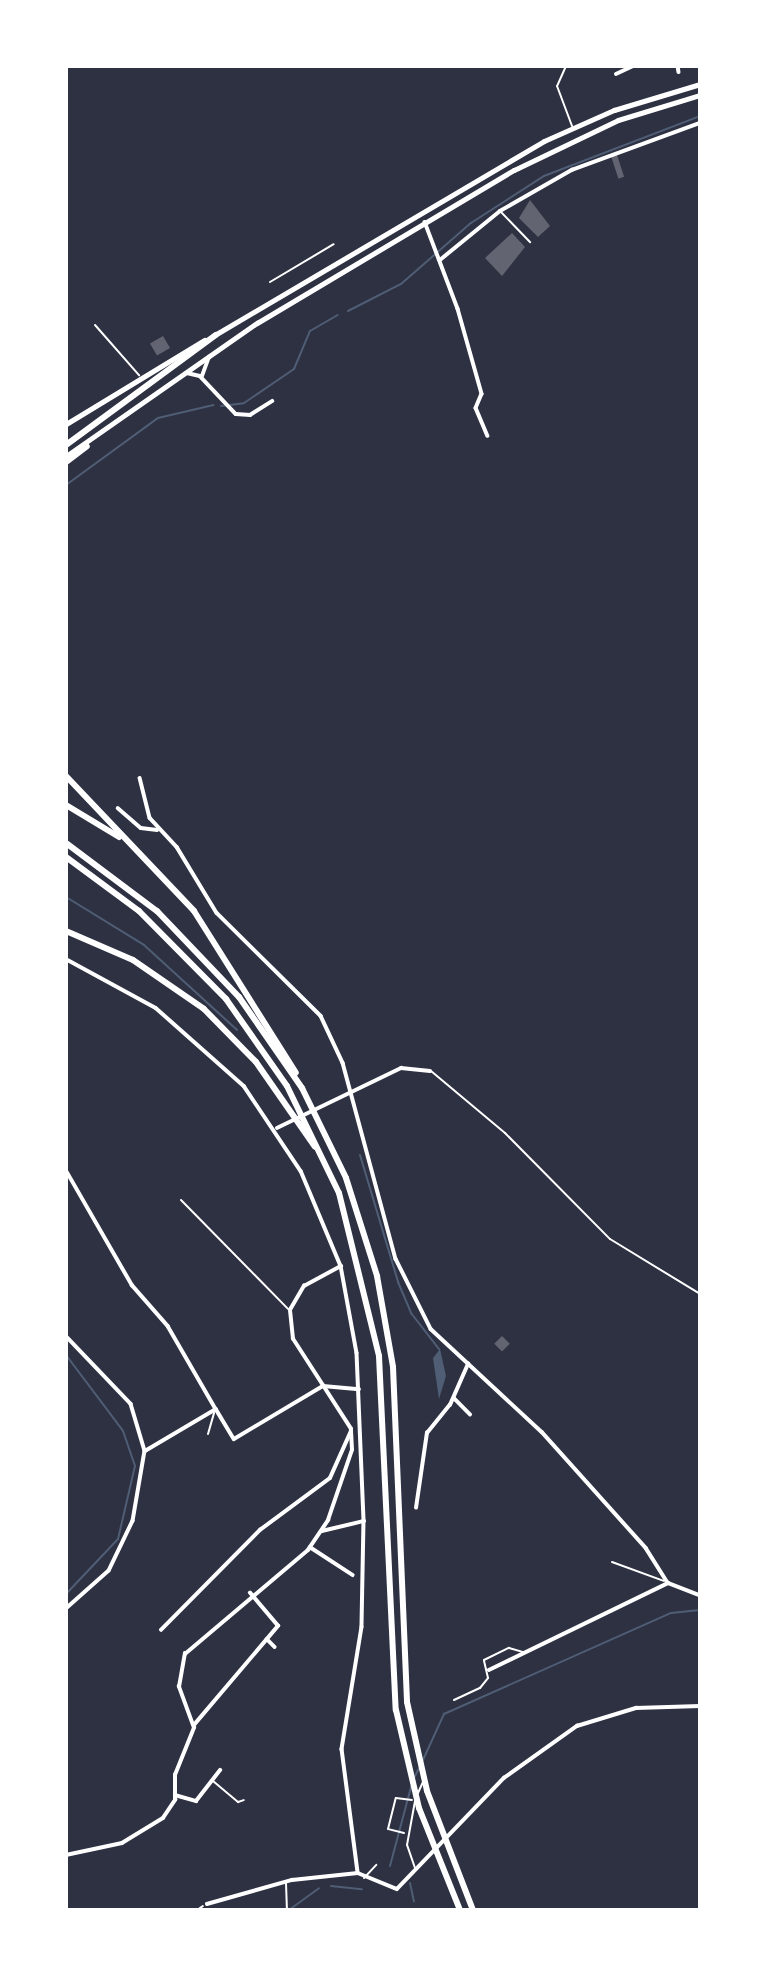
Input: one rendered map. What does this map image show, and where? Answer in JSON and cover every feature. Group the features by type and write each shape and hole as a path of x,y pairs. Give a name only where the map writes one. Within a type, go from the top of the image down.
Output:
{"highway":[{"path":"66,445 116,414 216,335"},
{"path":"66,462 88,446"},
{"path":"66,776 217,942 290,1057 355,1202 386,1317 396,1404 399,1627 418,1760 473,1909"},
{"path":"66,805 135,849"},
{"path":"67,843 133,891 204,957 302,1088"},
{"path":"66,857 139,911 226,999 287,1086 325,1160 359,1253 379,1356 388,1638 409,1773 460,1909"},
{"path":"66,931 153,972 218,1020 269,1078 325,1160"}],"main road":[{"path":"66,424 572,127 699,85"},
{"path":"66,456 88,446 209,356 425,222 580,136 699,96"}],"street":[{"path":"616,74 634,66"},
{"path":"440,259 500,211 572,170 699,123"},
{"path":"425,222 440,259 488,436"},
{"path":"202,378 209,356"},
{"path":"187,373 202,378 230,409 250,415 272,401"},
{"path":"140,778 159,830 236,935 286,976 321,1016 350,1087 400,1269 431,1329 542,1432 646,1548 668,1583 699,1595"},
{"path":"118,807 141,828 159,830"},
{"path":"66,959 127,989 184,1028 277,1128 323,1215 341,1266 359,1389 364,1521 362,1627 342,1749 358,1874"},
{"path":"277,1128 350,1087 406,1067 430,1071"},
{"path":"66,1170 132,1285 168,1326 234,1439 323,1386 359,1389"},
{"path":"194,1725 179,1687 185,1654 250,1593 310,1547 320,1532 352,1450 351,1429 293,1339 290,1310 304,1286 341,1266"},
{"path":"66,1336 131,1404 145,1451 134,1521 109,1571 66,1609"},
{"path":"416,1508 427,1433 454,1398 468,1364"},
{"path":"454,1398 470,1414"},
{"path":"145,1451 216,1409"},
{"path":"161,1630 260,1530 330,1478 351,1429"},
{"path":"320,1532 364,1521"},
{"path":"310,1547 354,1575"},
{"path":"489,1670 668,1583"},
{"path":"66,1855 100,1851 148,1829 175,1795 175,1774 194,1725 278,1626 250,1593"},
{"path":"267,1639 275,1647"},
{"path":"207,1904 286,1882 358,1874 397,1889 415,1867 504,1778 577,1726 636,1709 699,1706"},
{"path":"175,1795 196,1801 220,1770"}],"lane":[{"path":"566,66 557,86 572,127"},
{"path":"500,211 530,242"},
{"path":"270,282 334,244"},
{"path":"95,325 139,375"},
{"path":"430,1071 505,1133 610,1239 699,1294"},
{"path":"181,1200 290,1310"},
{"path":"208,1434 216,1409"},
{"path":"612,1562 668,1583"},
{"path":"454,1700 480,1688 489,1670 484,1660 509,1648 524,1652"},
{"path":"415,1867 408,1834 428,1769"},
{"path":"212,1780 238,1802 244,1800"},
{"path":"404,1833 388,1829 396,1798 412,1800"},
{"path":"364,1878 376,1865"},
{"path":"286,1882 287,1908"},
{"path":"207,1904 209,1909"}],"path":[{"path":"197,1909 207,1904"}],"water":[{"path":"440,1349 446,1376 439,1399 433,1358"}],"building":[{"path":"617,155 624,177 618,179 611,157"},
{"path":"530,200 550,226 538,237 519,218"},
{"path":"512,233 525,247 502,276 485,258"},
{"path":"163,336 170,348 157,356 150,344"},
{"path":"502,1336 510,1344 502,1352 494,1344"}],"waterway":[{"path":"348,311 401,284 471,223 544,176 700,116"},
{"path":"221,406 244,403 294,369 310,331 338,315"},
{"path":"66,485 158,418 214,405"},
{"path":"66,897 144,945 237,1030"},
{"path":"360,1155 398,1282 411,1313 439,1349"},
{"path":"66,1355 123,1431 135,1466 118,1539 66,1594"},
{"path":"423,1760 444,1714 671,1613 700,1610"},
{"path":"414,1778 419,1768"},
{"path":"390,1866 411,1787"},
{"path":"410,1883 414,1902"},
{"path":"331,1886 362,1889"},
{"path":"289,1910 319,1888"}]}
